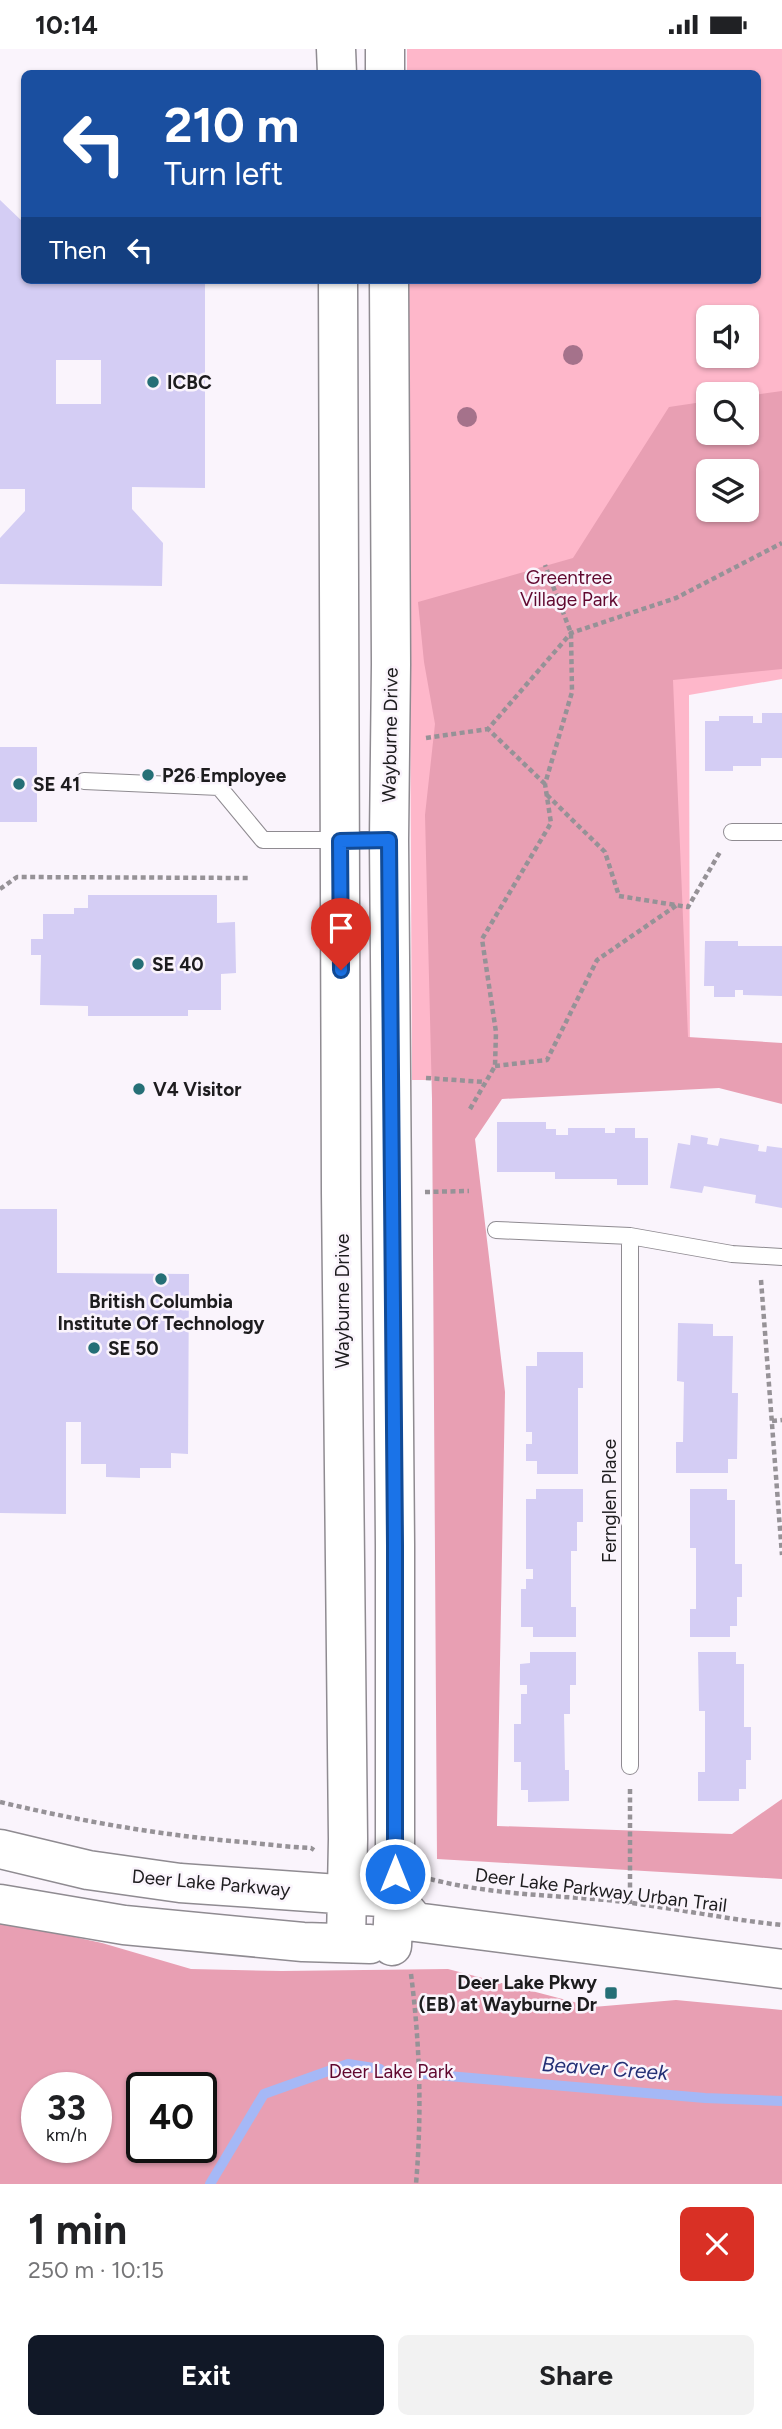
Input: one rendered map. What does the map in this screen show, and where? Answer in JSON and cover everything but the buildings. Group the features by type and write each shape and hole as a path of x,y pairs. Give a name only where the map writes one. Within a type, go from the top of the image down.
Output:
{"street":[{"path":"336,49 337,70"},
{"path":"385,49 385,70"},
{"name":"Wayburne Drive","path":"338,284 346,1943"},
{"name":"Wayburne Drive","path":"389,284 389,840 395,1532 407,1922"},
{"name":"Deer Lake Parkway","path":"0,1849 88,1870 180,1884 347,1895 407,1922 782,1969"},
{"name":"Deer Lake Parkway","path":"0,1904 124,1925 303,1942 346,1943 407,1922"}],"lane":[{"path":"84,781 219,787 263,840 389,840"},
{"path":"732,832 782,832"},
{"path":"496,1230 630,1236 732,1254 782,1257"},
{"name":"Fernglen Place","path":"630,1236 630,1766"}],"path":[{"path":"415,739 488,729 571,633 676,598 782,543"},
{"path":"470,1109 495,1066 496,1032 482,939 551,823 545,784 572,692 571,633 545,565"},
{"path":"488,729 545,784"},
{"path":"546,795 605,852 618,896 688,907 732,832"},
{"path":"0,889 17,877 251,878"},
{"path":"495,1066 547,1060 597,960 678,905"},
{"path":"391,1076 484,1082"},
{"path":"392,1192 469,1191"},
{"path":"759,1256 782,1555"},
{"path":"772,1421 782,1420"},
{"path":"630,1766 630,1904"},
{"path":"0,1802 123,1829 177,1837 311,1848 318,1854"},
{"name":"Deer Lake Parkway Urban Trail","path":"407,1922 478,1890 630,1904 782,1925"},
{"path":"407,1922 419,2036 421,2127 416,2184"}],"green space":[{"name":"Greentree Village Park","path":"407,49 782,49 782,679 689,695 690,1081 412,1080 408,284 761,284 761,70 407,70"},
{"path":"782,391 782,669 673,680 688,1037 782,1043 782,1104 719,1088 502,1099 475,1139 505,1392 497,1826 732,1834 782,1799 782,1879 437,1859 432,1099 425,815 435,724 424,662 418,602 573,558 669,407 696,403 696,445 759,445 759,394"},
{"name":"Deer Lake Park","path":"0,1921 102,1943 191,1969 448,1969 593,2007 676,2000 782,2010 782,2184 0,2184"}],"waterway":[{"name":"Beaver Creek","path":"210,2184 264,2094 348,2064 380,2069"},
{"name":"Beaver Creek","path":"424,2074 705,2098 782,2101"}],"place":[{"name":"ICBC","path":"153,382"},
{"name":"P26 Employee","path":"148,775"},
{"name":"SE 41","path":"19,784"},
{"name":"SE 40","path":"138,964"},
{"name":"V4 Visitor","path":"139,1089"},
{"name":"British Columbia Institute Of Technology","path":"161,1279"},
{"name":"SE 50","path":"94,1348"},
{"name":"Deer Lake Pkwy (EB) at Wayburne Dr","path":"611,1993"}],"route":[{"path":"341,970 340,841 389,840 395,1874"}]}
